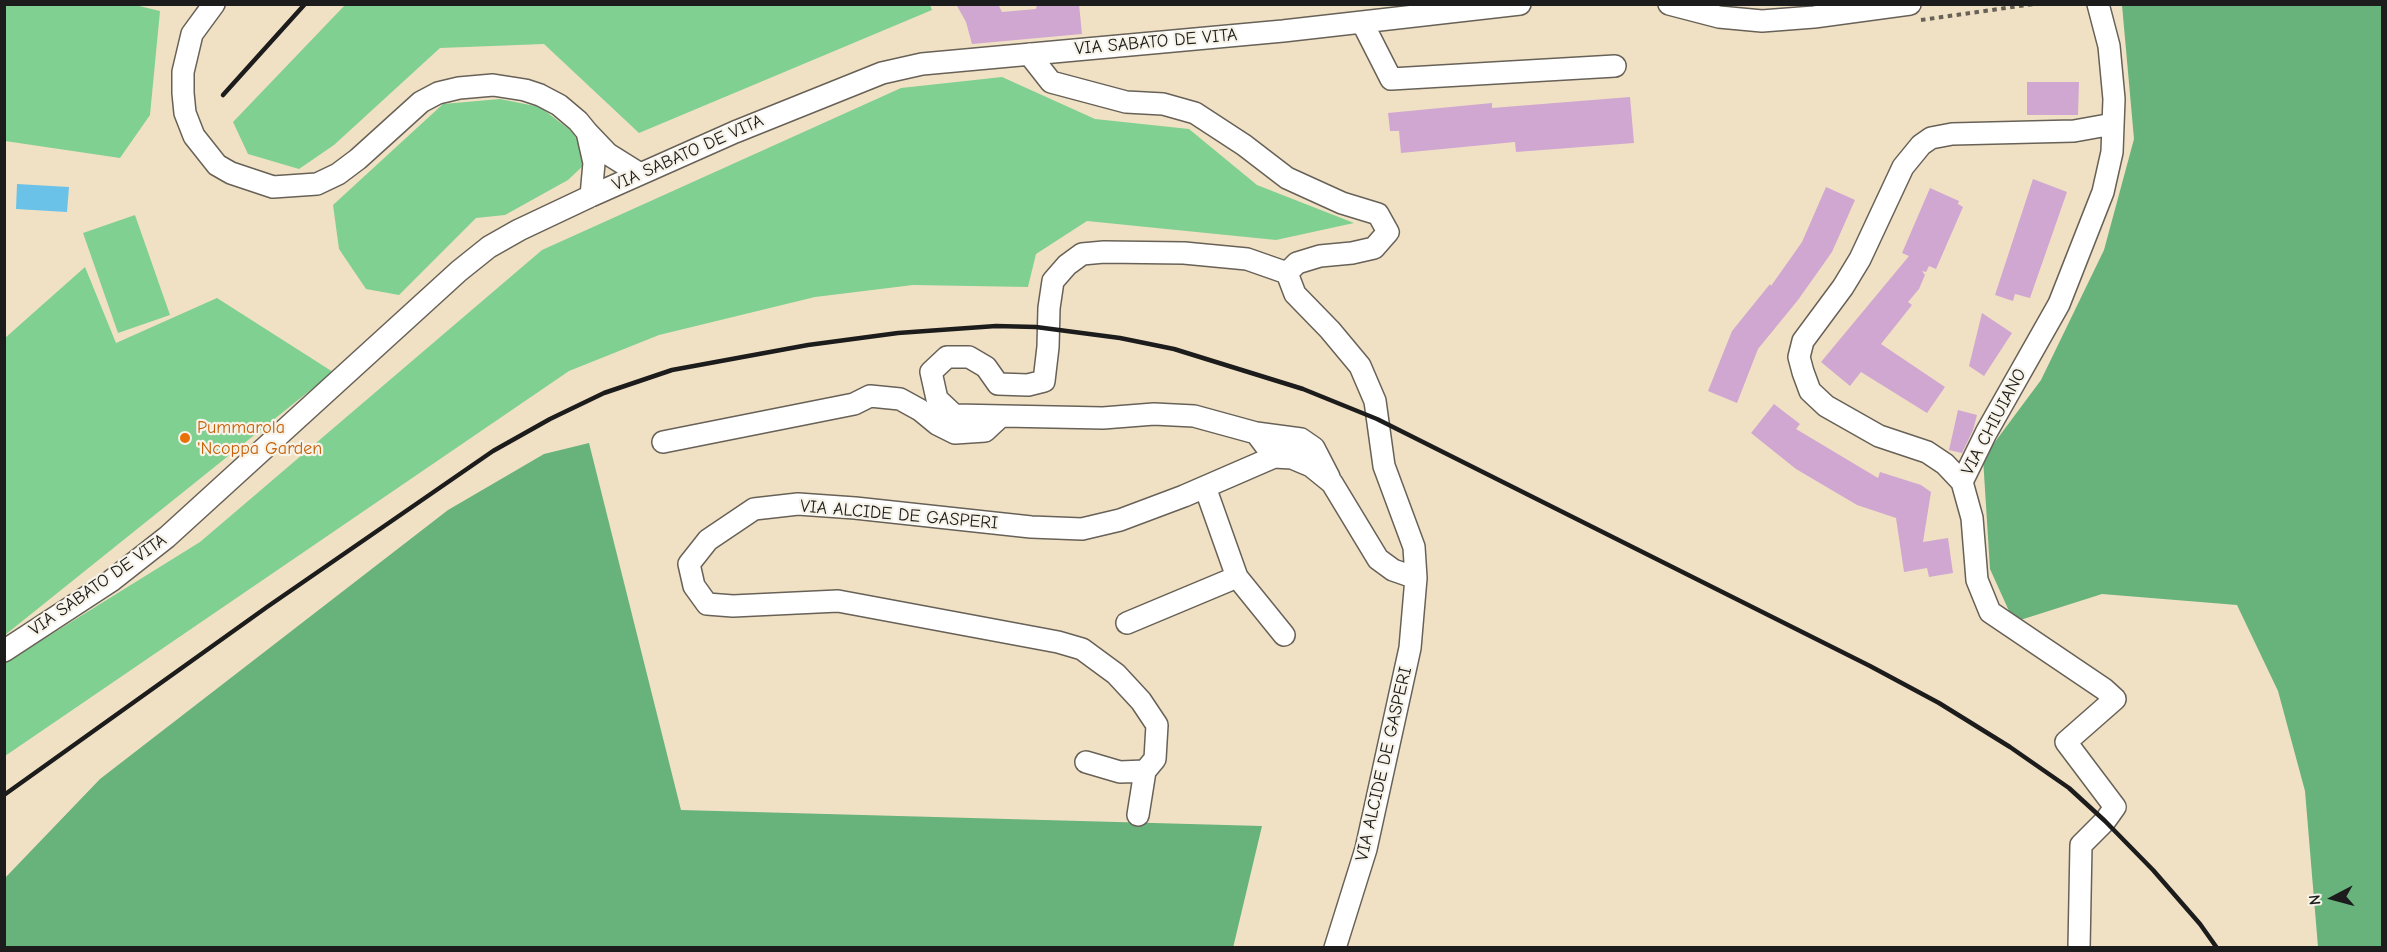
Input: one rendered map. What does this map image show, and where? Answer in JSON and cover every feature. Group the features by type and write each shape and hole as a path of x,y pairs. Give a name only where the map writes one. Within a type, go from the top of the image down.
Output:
{"street":[{"path":"214,4 192,34 183,72 185,113 194,136 203,150 217,165 231,173 273,187 317,183 338,174 379,142 421,102 438,93 459,88 492,85 540,94 559,105 608,154 640,174"},
{"name":"VIA SABATO DE VITA","path":"4,651 111,581 167,537 459,271 482,253 519,230 591,196 829,93 882,73 922,64 1362,22 1520,4"},
{"path":"1669,4 1719,17 1762,21 1814,17 1910,4"},
{"name":"VIA CHIUIANO","path":"2098,4 2109,46"},
{"name":"VIA CHIUIANO","path":"2079,948 2081,845 2105,821 2115,807 2066,742 2115,699 2104,689 1990,612 1977,580 1972,518 1962,482 1986,433 2058,304 2103,192 2112,152 2114,99 2109,46 2111,4"},
{"path":"1362,22 1391,79 1615,66"},
{"path":"1029,54 1051,82 1126,102 1163,104 1195,113 1244,145 1287,178 1341,203 1378,214 1388,232 1374,248 1320,256 1297,263 1287,273 1247,260 1184,253 1082,254 1066,265 1053,281 1048,308 1048,347 1044,381 1028,385 998,384 986,367 969,357 947,357 931,372 937,399 954,415 1103,418 1154,414 1194,416 1256,432 1301,439 1314,448 1332,483 1378,559 1393,570 1416,578"},
{"path":"1962,482 1945,464 1927,452 1879,436 1826,406 1810,391 1803,372 1799,357 1803,341 1855,269 1903,168 1920,145 1931,138 1952,134 2074,131 2113,124"},
{"path":"587,132 594,163 591,196"},
{"name":"VIA ALCIDE DE GASPERI","path":"1287,273 1295,294 1330,330 1360,366 1375,401 1384,466 1414,547 1416,578 1410,648 1366,849 1335,948"},
{"path":"663,442 854,404 870,396 900,399 920,410 937,424 955,433 985,431 1000,417"},
{"path":"1256,432 1274,457 1292,458 1311,466 1332,483"},
{"name":"VIA ALCIDE DE GASPERI","path":"1145,771 1155,759 1157,725 1141,701 1116,674 1082,649 1058,642 838,602 733,606 706,604 694,586 689,564 708,540 754,509 798,504 878,510 1031,527 1082,529 1120,520 1274,457"},
{"path":"1205,487 1238,577 1284,635"},
{"path":"1127,623 1238,577"},
{"path":"1086,762 1120,772 1145,771 1138,815"}],"green space":[{"path":"131,4 160,11 150,115 120,158 5,141 5,5"},
{"path":"345,5 930,5 932,10 639,133 544,44 440,48 334,145 299,169 248,154 233,122"},
{"path":"2122,5 2382,5 2382,947 2318,947 2305,791 2278,691 2237,605 2102,594 2014,622 1990,569 1983,458 2041,380 2104,250 2134,139"},
{"path":"1002,77 1095,119 1189,129 1257,185 1354,223 1276,240 1087,221 1036,254 1028,287 913,285 815,297 659,335 569,371 5,756 5,663 200,542 542,250 901,88"},
{"path":"500,99 540,107 574,133 586,163 568,180 505,215 476,218 399,295 366,289 339,249 333,205 443,104"},
{"path":"135,215 170,315 118,333 83,233"},
{"path":"85,267 116,343 217,298 333,372 5,635 5,338"},
{"path":"589,443 681,810 1262,826 1233,948 5,947 4,879 100,779 448,510 544,454"}],"water":[{"path":"17,184 69,187 67,212 16,209"}],"building":[{"path":"956,4 998,4 1002,12 1036,9 1037,4 1079,4 1082,34 972,44 966,22"},
{"path":"2027,82 2079,82 2078,115 2027,115"},
{"path":"1630,97 1634,143 1516,152 1515,142 1401,153 1399,131 1390,131 1388,113 1492,103 1492,108"},
{"path":"2033,179 2067,192 2030,298 2015,294 2013,301 1995,295"},
{"path":"1826,187 1855,200 1832,252 1798,300 1758,349 1737,403 1708,391 1732,331 1770,284 1771,286 1802,242"},
{"path":"1930,188 1959,201 1958,204 1963,207 1936,269 1929,266 1926,272 1922,271 1925,275 1919,289 1908,302 1912,305 1881,344 1945,387 1927,413 1861,372 1850,386 1821,362 1909,256 1902,253"},
{"path":"1982,313 2012,333 1984,376 1969,366"},
{"path":"1774,404 1800,424 1796,429 1878,478 1880,472 1921,485 1931,492 1923,542 1948,538 1953,573 1929,577 1927,568 1904,572 1896,518 1857,505 1796,469 1751,433"},
{"path":"1958,410 1977,415 1962,453 1949,450"}],"railway":[{"path":"223,95 305,4"},
{"path":"4,795 267,607 493,451 550,419 604,393 672,370 808,345 898,333 996,326 1036,327 1120,338 1174,349 1303,389 1377,419 1870,666 1939,703 2010,747 2069,788 2153,870 2200,924 2217,948"}],"place":[{"name":"Pummarola 'Ncoppa Garden","path":"185,438"}]}
